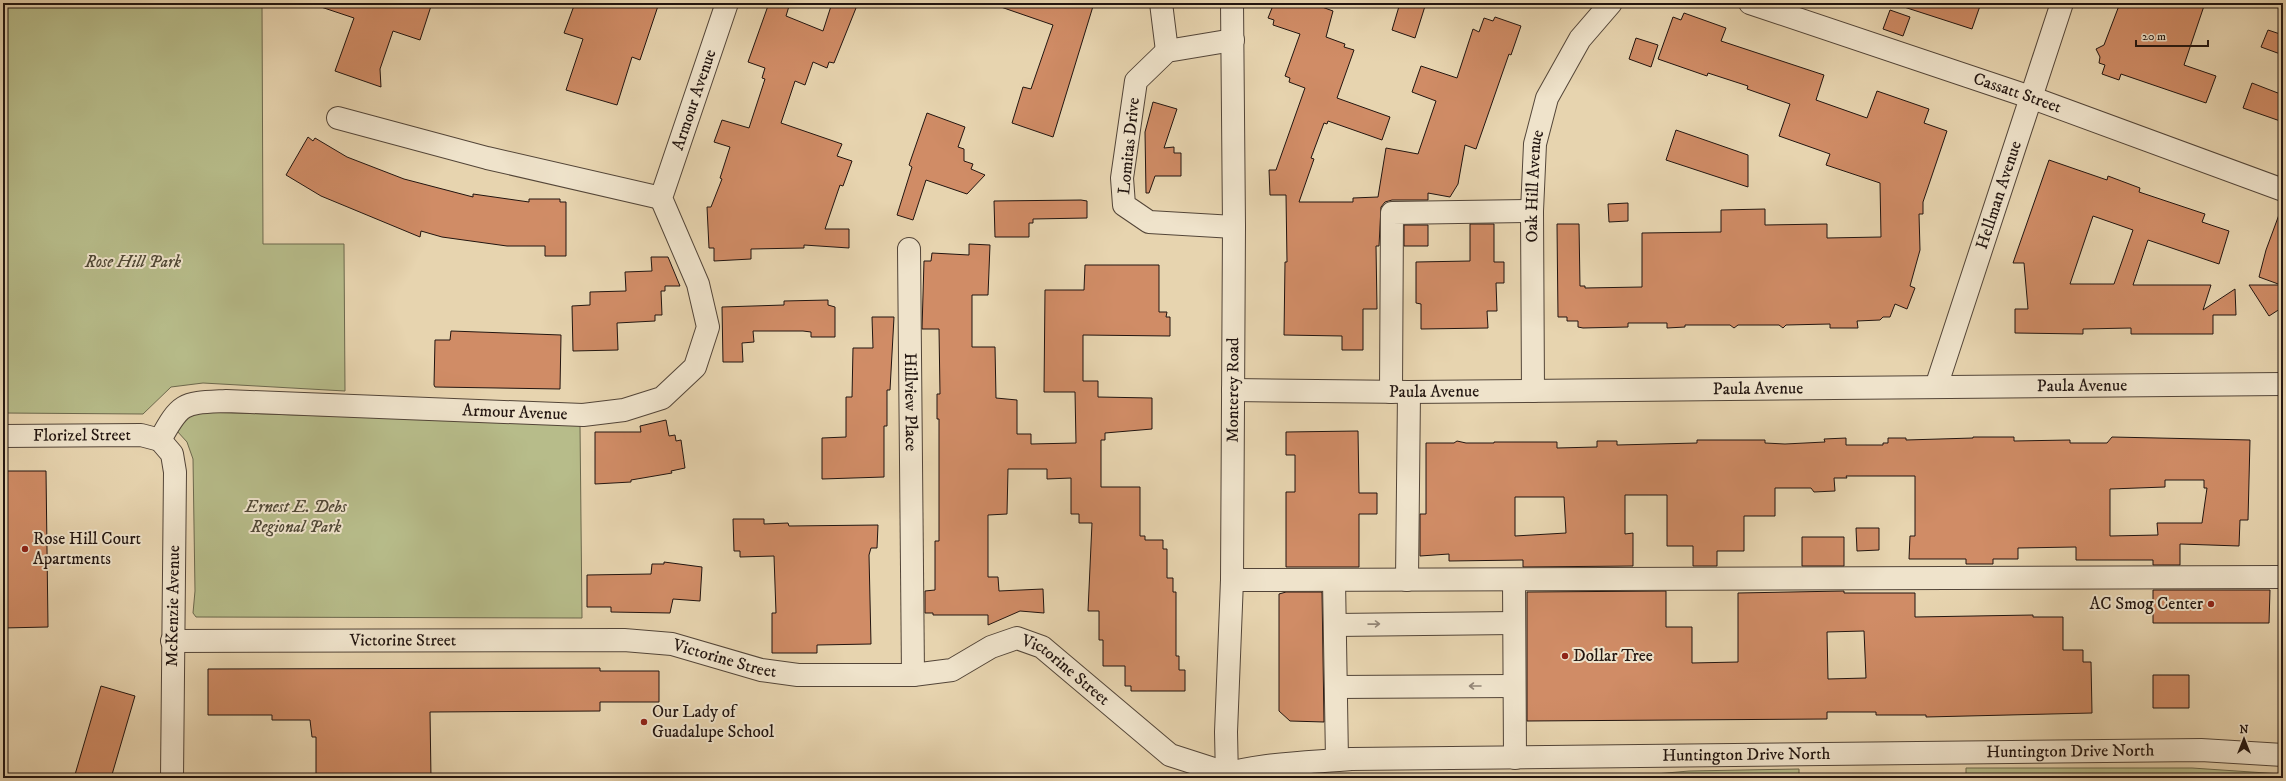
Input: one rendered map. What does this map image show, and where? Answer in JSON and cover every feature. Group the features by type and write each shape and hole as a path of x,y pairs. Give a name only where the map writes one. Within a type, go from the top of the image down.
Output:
{"street":[{"name":"Armour Avenue","path":"160,440 172,417 190,403 226,401 583,415 624,410 662,398 695,368 708,327 698,284 661,198 727,3"},
{"path":"1161,3 1167,52 1233,40"},
{"name":"Monterey Road","path":"1221,776 1226,732 1232,580 1234,227 1232,3"},
{"name":"Oak Hill Avenue","path":"1533,391 1532,212 1535,144 1547,98 1580,39 1611,3"},
{"name":"Cassatt Street","path":"1750,3 2030,97 2283,190"},
{"name":"Hellman Avenue","path":"1936,387 2062,3"},
{"name":"Lomitas Drive","path":"1167,52 1136,81 1122,178 1124,205 1149,222 1234,227"},
{"path":"338,118 487,158 661,198"},
{"path":"1407,580 1392,213 1532,212"},
{"name":"Hillview Place","path":"909,249 913,675"},
{"name":"Paula Avenue","path":"1233,390 1400,392 2283,384"},
{"name":"Florizel Street","path":"3,436 141,435 160,440"},
{"name":"McKenzie Avenue","path":"160,440 172,454 175,472 172,641 172,778"},
{"path":"1232,580 2283,577"},
{"path":"1334,580 1337,760"},
{"path":"1514,580 1515,758"},
{"path":"1335,625 1514,623"},
{"name":"Victorine Street","path":"172,641 624,640 672,644 761,670 798,676 913,675 952,670 991,647 1017,638 1042,647 1170,755 1221,776"},
{"path":"1336,687 1514,686"},
{"name":"Huntington Drive North","path":"1221,776 1303,762 1337,760 1515,758 1666,754 2201,750 2283,755"}],"green space":[{"name":"Rose Hill Park","path":"3,3 262,3 263,244 344,244 345,391 203,383 171,387 143,414 3,413"},
{"name":"Ernest E. Debs Regional Park","path":"203,412 580,424 582,618 196,617 193,613 195,591 193,459 187,442 177,431 183,416"},
{"path":"1966,768 2192,768 2281,774 2281,778 1966,777"},
{"path":"1799,769 1799,778 1633,778 1633,776 1689,771"}],"building":[{"path":"322,3 432,3 420,40 393,31 380,69 381,87 335,71 354,18 321,7"},
{"path":"575,3 659,3 640,60 632,57 617,105 566,90 583,39 564,33"},
{"path":"769,3 790,3 786,16 823,31 832,3 858,3 834,63 829,62 827,68 813,62 805,85 795,81 781,123 842,144 837,156 852,161 843,186 840,185 825,229 849,229 849,248 804,245 804,248 751,249 751,259 714,261 714,248 709,248 707,207 711,207 722,179 720,178 730,147 714,142 722,120 749,128 765,79 762,78 765,68 748,62"},
{"path":"999,3 1094,3 1053,137 1012,123 1023,87 1031,89 1053,25 998,6"},
{"path":"1274,3 1311,3 1333,11 1326,37 1345,44 1344,47 1354,50 1337,98 1390,117 1382,140 1328,121 1327,124 1324,123 1311,158 1314,159 1299,202 1353,202 1353,198 1378,197 1386,148 1418,154 1436,101 1412,92 1421,66 1457,78 1473,29 1479,32 1484,18 1493,21 1495,17 1521,26 1511,55 1509,54 1476,149 1465,145 1458,184 1450,197 1428,193 1428,200 1392,200 1385,202 1381,207 1379,246 1376,246 1377,309 1363,309 1363,350 1342,350 1342,336 1284,335 1285,262 1287,262 1286,195 1270,195 1269,170 1276,170 1305,88 1289,82 1290,78 1285,76 1300,34 1273,25 1274,20 1268,18"},
{"path":"1400,3 1426,3 1415,38 1392,30"},
{"path":"1905,3 1981,3 1972,29 1904,7"},
{"path":"2120,3 2205,3 2184,65 2216,76 2206,103 2121,74 2119,80 2102,74 2105,65 2099,63 2100,57 2096,49 2104,45"},
{"path":"1890,10 1910,17 1903,36 1883,29"},
{"path":"1684,13 1726,28 1721,41 1824,75 1816,100 1867,118 1877,91 1929,109 1924,123 1947,131 1923,202 1923,214 1919,214 1920,250 1910,286 1915,288 1907,309 1895,304 1890,317 1883,317 1880,320 1857,321 1858,328 1830,328 1830,324 1786,325 1783,328 1779,325 1738,325 1734,328 1730,325 1685,325 1685,327 1667,328 1667,323 1628,323 1628,327 1583,328 1578,327 1578,321 1567,321 1567,317 1558,317 1557,224 1579,224 1580,286 1585,286 1585,288 1642,287 1642,233 1721,232 1721,210 1765,209 1765,225 1827,224 1827,238 1881,237 1880,183 1826,165 1830,154 1779,136 1790,104 1747,89 1748,86 1708,73 1707,76 1658,59 1673,17 1681,20"},
{"path":"2268,30 2283,35 2283,55 2261,47"},
{"path":"1636,38 1658,45 1651,67 1629,59"},
{"path":"2252,83 2283,95 2283,122 2243,108"},
{"path":"1153,102 1177,109 1164,148 1174,147 1174,153 1181,153 1181,176 1155,176 1149,193 1146,193 1145,132"},
{"path":"927,113 965,127 958,147 964,149 964,161 973,164 971,169 985,175 967,194 926,180 913,220 897,215 912,167 909,165"},
{"path":"1676,130 1748,155 1748,187 1666,160"},
{"path":"308,137 313,141 315,138 347,157 404,179 473,197 473,194 529,202 529,199 560,199 560,202 566,202 566,256 545,256 545,246 507,246 442,237 421,231 420,237 321,196 286,175"},
{"path":"2049,160 2107,180 2108,176 2140,188 2139,192 2205,214 2202,222 2229,231 2219,264 2148,240 2133,285 2211,285 2203,310 2235,289 2236,315 2213,315 2213,334 2131,334 2131,328 2083,329 2083,334 2015,333 2015,309 2028,309 2024,263 2013,263","holes":["2093,216 2133,230 2114,284 2070,284"]},
{"path":"994,201 1087,201 1087,218 1033,219 1033,223 1029,223 1029,237 995,237"},
{"path":"1628,203 1628,221 1609,222 1608,204"},
{"path":"2280,212 2283,213 2283,307 2269,316 2249,285 2281,285 2259,277 2266,250"},
{"path":"1470,224 1494,224 1494,262 1504,262 1504,283 1496,283 1497,311 1487,311 1488,328 1421,329 1421,304 1416,303 1416,262 1470,261"},
{"path":"1404,225 1428,225 1428,246 1404,246"},
{"path":"969,244 990,245 988,295 972,295 972,347 995,347 996,398 1017,400 1017,434 1031,434 1031,444 1076,443 1075,392 1044,392 1045,290 1084,290 1085,265 1159,265 1159,312 1167,312 1166,317 1170,317 1170,336 1083,335 1083,381 1098,381 1098,397 1152,398 1152,429 1105,433 1105,440 1101,440 1101,487 1140,487 1140,536 1145,536 1145,540 1163,540 1163,549 1167,549 1167,578 1173,578 1173,592 1176,592 1176,656 1179,656 1179,670 1185,670 1185,691 1131,691 1131,686 1125,686 1125,666 1103,666 1103,640 1099,640 1099,611 1088,611 1092,523 1079,523 1079,514 1071,514 1071,478 1047,479 1047,469 1008,469 1007,514 988,515 988,577 998,577 999,591 1043,589 1044,613 1020,611 988,625 988,615 933,615 933,613 925,613 925,591 935,590 935,541 939,541 939,419 937,419 937,394 940,394 939,329 922,329 924,261 931,261 932,253 969,255"},
{"path":"651,257 668,257 680,286 665,286 665,291 661,291 662,315 655,315 655,321 617,323 618,350 573,351 572,306 590,305 590,292 626,291 625,272 652,271"},
{"path":"828,300 828,305 835,307 835,337 811,337 811,332 803,331 753,331 754,342 742,343 743,362 723,362 722,307 784,305 784,301"},
{"path":"872,317 894,317 890,390 887,390 887,426 884,426 884,477 822,479 822,438 846,437 846,397 852,397 853,348 873,348"},
{"path":"451,331 561,335 560,389 435,387 435,340 450,340"},
{"path":"666,420 669,436 675,435 676,441 681,440 685,468 671,471 672,473 631,480 631,482 595,484 595,432 641,432 640,426"},
{"path":"1358,431 1359,493 1377,493 1377,514 1359,514 1359,567 1286,567 1286,492 1295,492 1295,455 1286,455 1286,432"},
{"path":"2014,437 2014,441 2070,440 2070,443 2107,443 2112,437 2250,440 2248,520 2240,520 2239,546 2180,544 2180,565 2153,565 2153,560 2076,560 2076,547 2018,548 2018,559 1993,559 1993,564 1966,564 1966,559 1909,559 1910,536 1915,536 1915,476 1846,476 1847,478 1834,478 1835,491 1814,492 1811,488 1775,488 1775,516 1744,516 1744,551 1717,551 1717,566 1693,566 1693,546 1667,546 1667,495 1625,495 1625,534 1633,533 1633,566 1523,567 1523,560 1449,561 1449,554 1420,556 1420,514 1426,514 1426,443 1454,443 1457,441 1466,443 1557,442 1557,448 1597,447 1597,441 1617,441 1617,445 1697,443 1697,440 1765,440 1765,443 1785,444 1825,442 1824,439 1846,438 1846,445 1883,445 1883,443 1888,443 1888,438 1906,438 1906,440","holes":["2165,480 2204,480 2204,488 2207,488 2202,523 2157,523 2158,535 2110,536 2110,489 2165,487","1515,497 1564,497 1566,533 1515,536"]},
{"name":"Rose Hill Court Apartments","path":"3,471 46,471 48,627 3,628"},
{"path":"733,519 764,519 764,524 788,523 789,526 878,525 877,548 871,548 869,555 871,644 817,645 817,653 772,653 772,613 776,613 774,556 740,557 740,551 734,551"},
{"path":"1856,528 1879,528 1879,550 1857,551"},
{"path":"1802,537 1844,537 1844,566 1802,566"},
{"path":"664,562 702,567 700,601 673,599 670,613 611,612 611,607 587,607 587,575 651,574 652,564 664,564"},
{"name":"AC Smog Center","path":"2153,590 2270,590 2269,623 2153,623"},
{"path":"1666,591 1666,627 1692,627 1692,663 1738,662 1738,593 1844,591 1844,593 1915,593 1915,617 2033,615 2033,617 2063,617 2063,650 2083,650 2083,662 2091,662 2092,713 1926,717 1926,715 1876,715 1876,712 1827,712 1827,719 1527,721 1527,592","holes":["1864,631 1866,678 1828,679 1827,632"]},
{"path":"1286,592 1322,592 1324,722 1290,721 1279,711 1279,594"},
{"path":"600,668 600,671 659,671 659,702 600,702 600,711 430,712 431,778 316,778 316,737 312,737 310,720 272,720 272,715 208,715 208,669"},
{"path":"2153,675 2189,675 2189,708 2153,708"},
{"path":"101,686 135,696 111,778 74,778"}],"place":[{"name":"Rose Hill Court Apartments","path":"25,549"},
{"name":"AC Smog Center","path":"2211,604"},
{"name":"Dollar Tree","path":"1565,656"},
{"name":"Our Lady of Guadalupe School","path":"644,722"}]}
